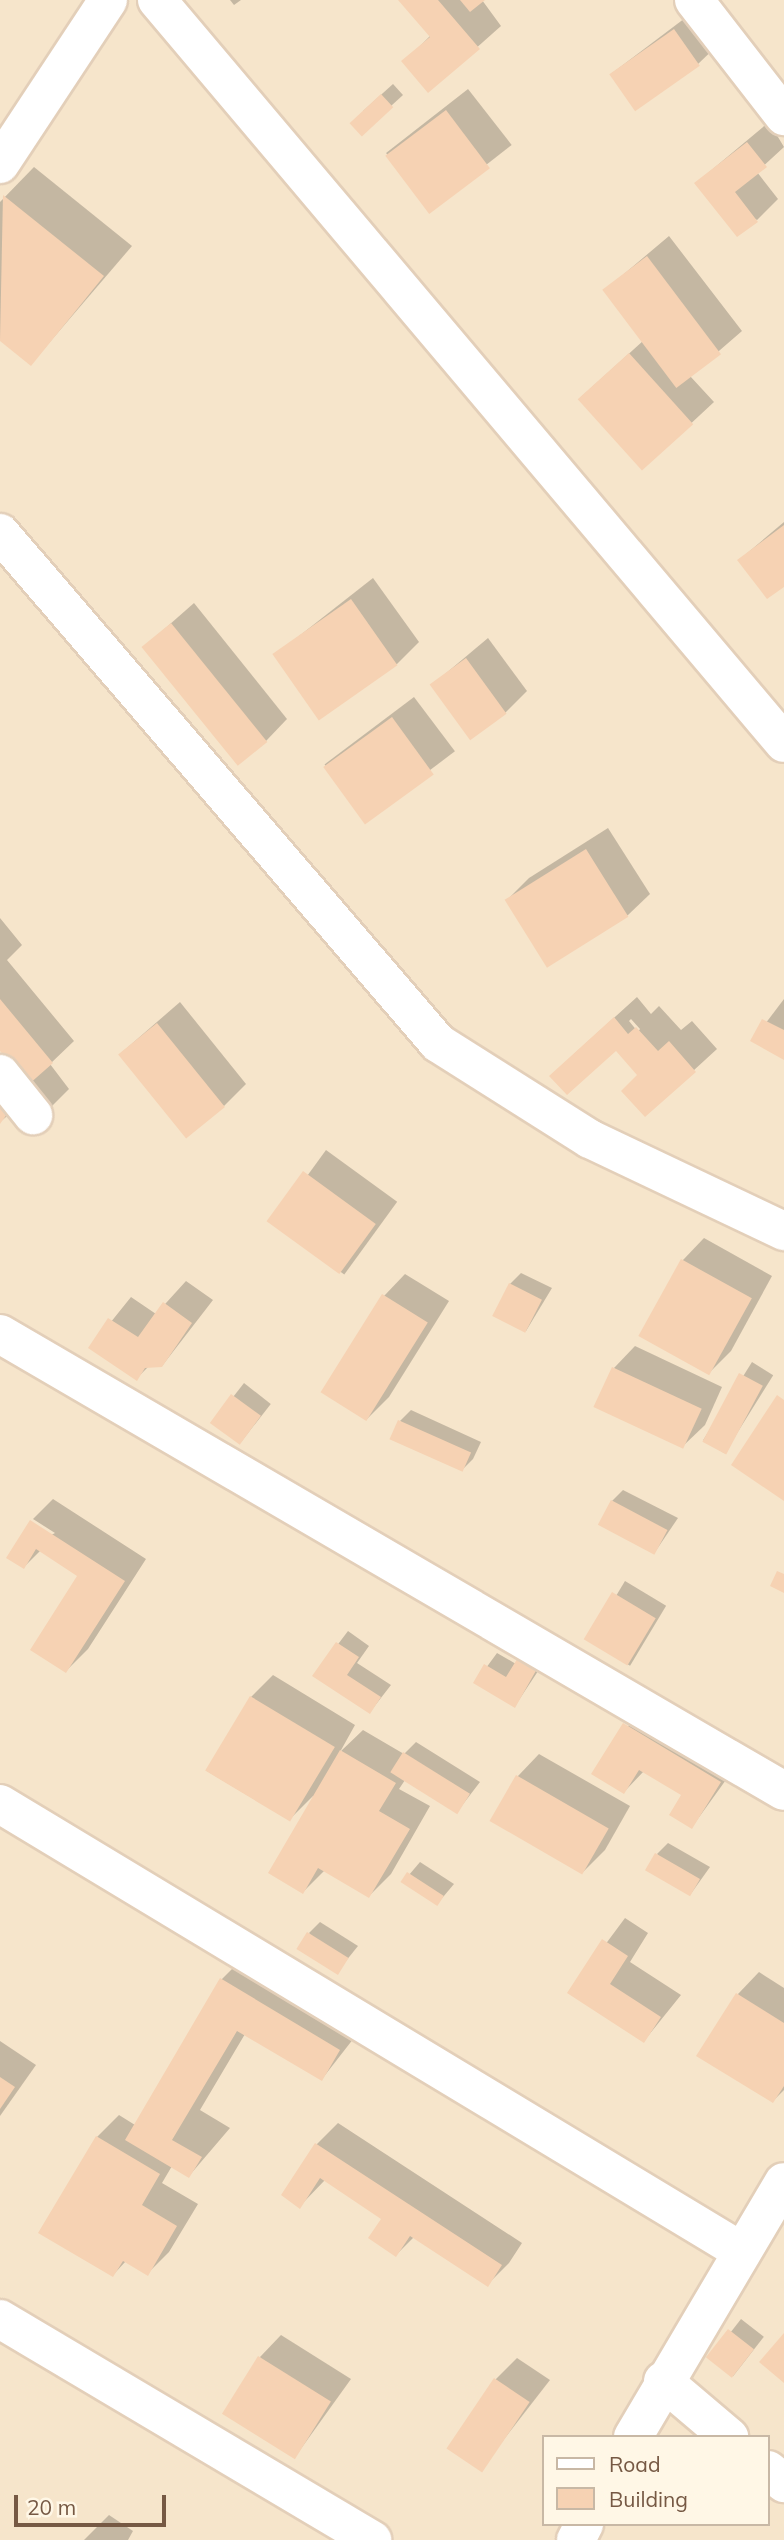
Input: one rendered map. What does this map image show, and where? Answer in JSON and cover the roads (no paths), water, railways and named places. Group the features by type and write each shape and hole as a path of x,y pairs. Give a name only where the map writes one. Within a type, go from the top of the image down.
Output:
{"street":[{"path":"0,164 107,0"},
{"path":"157,0 784,743"},
{"path":"694,0 784,116"},
{"path":"0,533 439,1043 590,1139 784,1231"},
{"path":"0,1074 33,1115"},
{"path":"0,1334 784,1791"},
{"path":"0,1804 741,2251"},
{"path":"634,2435 663,2381 784,2182"},
{"path":"0,2319 372,2540"},
{"path":"663,2381 727,2435"},
{"path":"770,2472 784,2483"}]}
